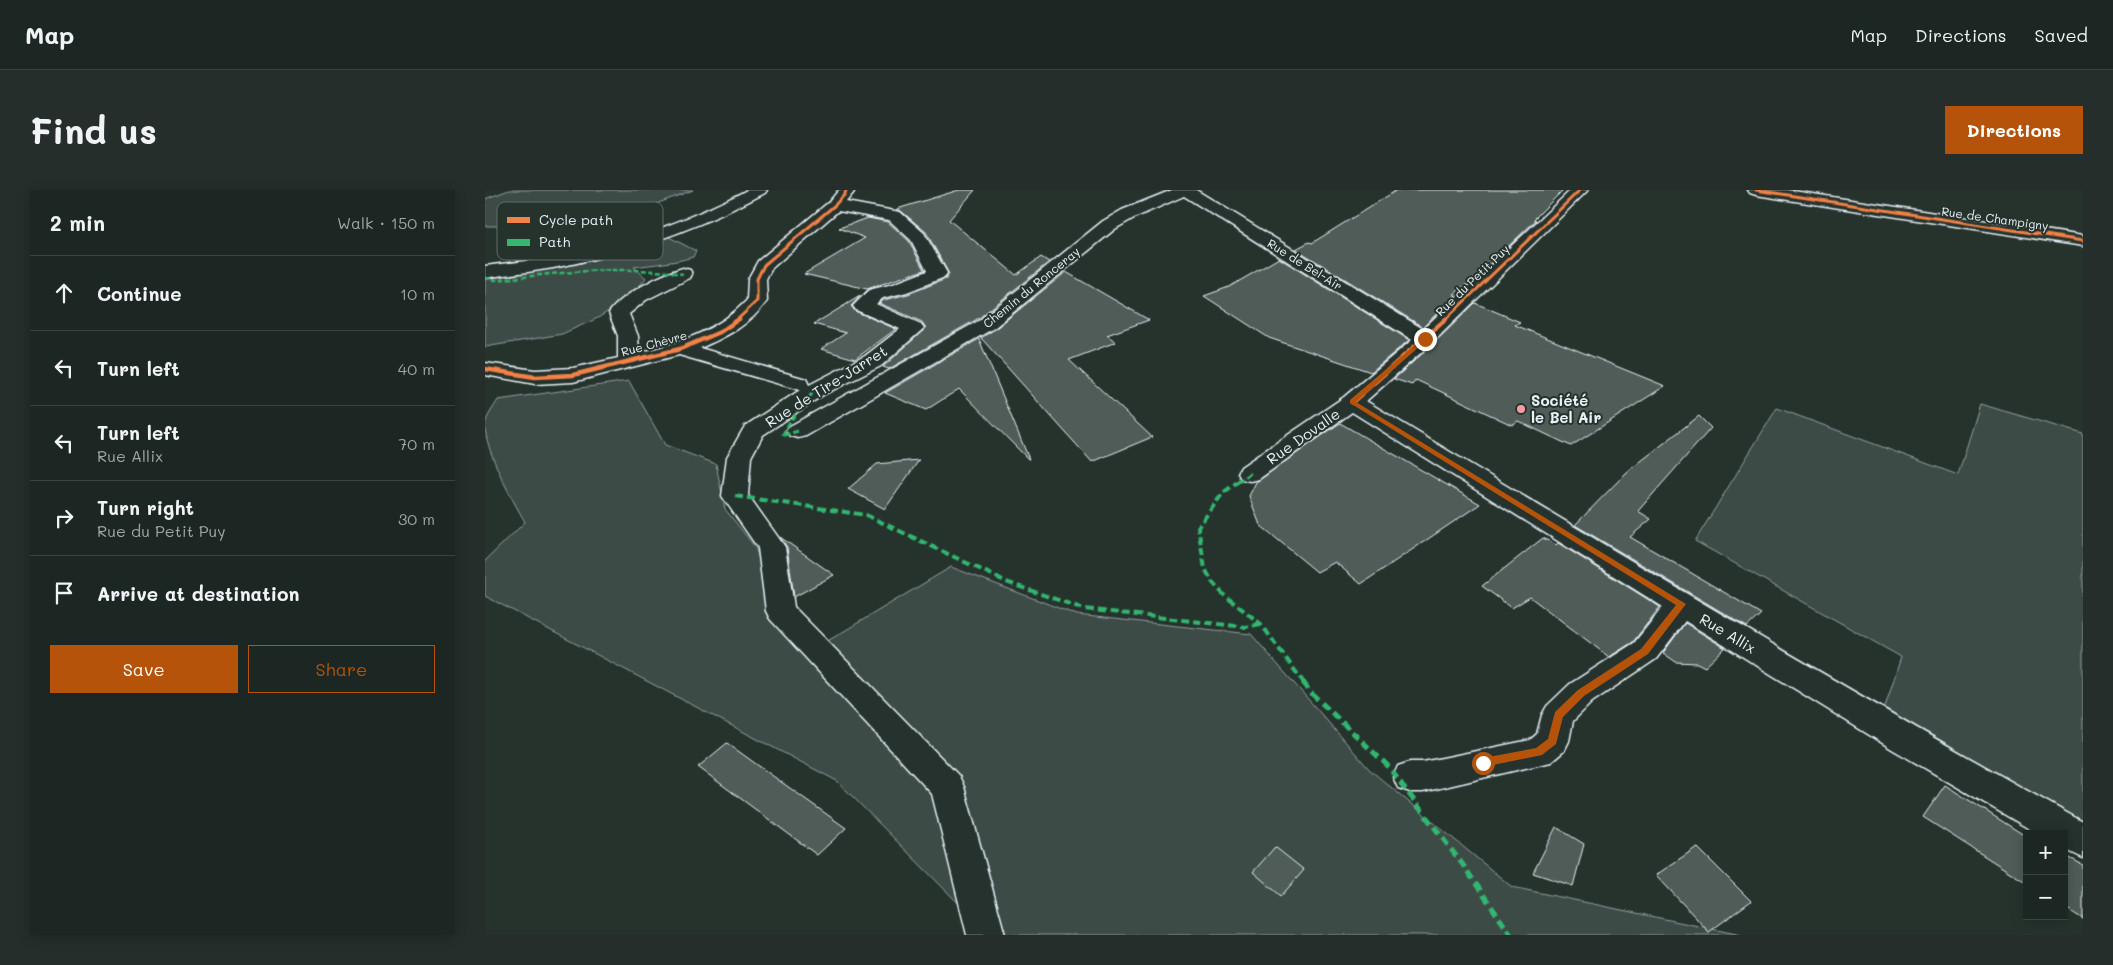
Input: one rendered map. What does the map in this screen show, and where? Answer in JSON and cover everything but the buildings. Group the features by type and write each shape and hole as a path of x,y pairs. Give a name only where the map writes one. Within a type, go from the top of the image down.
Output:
{"street":[{"path":"663,234 728,207 759,190"},
{"name":"Rue de Bel-Air","path":"1186,190 1425,339"},
{"name":"Chemin du Ronceray","path":"798,432 838,407 935,355 987,324 1109,225 1128,214 1186,190"},
{"name":"Rue du Petit Puy","path":"1352,402 1425,339 1580,190"},
{"name":"Rue de Champigny","path":"1756,190 2083,241"},
{"name":"Rue Chèvre","path":"485,369 502,374 573,375 680,349 720,332 743,316 757,301 757,279 764,265 841,197"},
{"name":"Rue de Tire-Jarret","path":"841,197 894,216 918,237 938,273 900,288 876,294 863,306 913,328 873,361 815,390 753,431 739,457 735,496 771,547 780,611 947,787 986,935"},
{"path":"2037,234 2043,241 2083,257"},
{"path":"485,272 568,260"},
{"path":"629,361 628,336 619,314 639,296 683,274"},
{"path":"680,349 798,384"},
{"name":"Rue Dovalle","path":"1252,471 1352,402"},
{"name":"Rue Allix","path":"1352,402 1904,739 2083,840"},
{"path":"1410,777 1423,777 1437,772 1539,752 1552,741 1559,715 1581,693 1645,651 1682,604"}],"shaded area":[{"path":"509,190 693,190 661,202 497,202 497,226 485,226 485,199"},
{"path":"669,237 696,251 693,257 634,267 646,278 631,296 598,318 562,334 485,347 485,277 563,260 663,260 663,238"},
{"path":"629,381 665,445 716,464 725,509 755,547 781,620 811,651 951,567 1077,615 1251,634 1370,770 1512,887 1741,935 990,935 837,781 485,596 485,561 525,522 500,475 486,436 485,425 488,415 498,400"},
{"path":"1980,404 2083,434 2083,855 2068,838 2068,830 2056,830 1876,735 1901,657 1695,541 1777,408 1958,475"}],"marked path":[{"path":"485,278 495,280 613,269 636,269 683,274"},
{"path":"798,431 782,436 791,420 815,390"},
{"path":"1250,473 1223,493 1198,527 1205,569 1213,583 1224,595 1261,624 1310,692 1387,765 1463,865 1511,935"},
{"path":"735,496 866,515 1009,583 1084,609 1245,627 1261,624"}],"cycle path":[{"path":"485,369 535,377 573,375 680,349 720,332 743,316 757,301 757,279 764,265 835,205 845,194 846,190"},
{"path":"1352,402 1425,339 1580,190"},
{"path":"1756,190 2083,241"}],"place":[{"name":"Société le Bel Air","path":"1521,409"}],"route":[{"path":"1425,339 1352,402 1682,604 1645,651 1581,693 1559,715 1552,741 1539,752 1483,763"}]}
